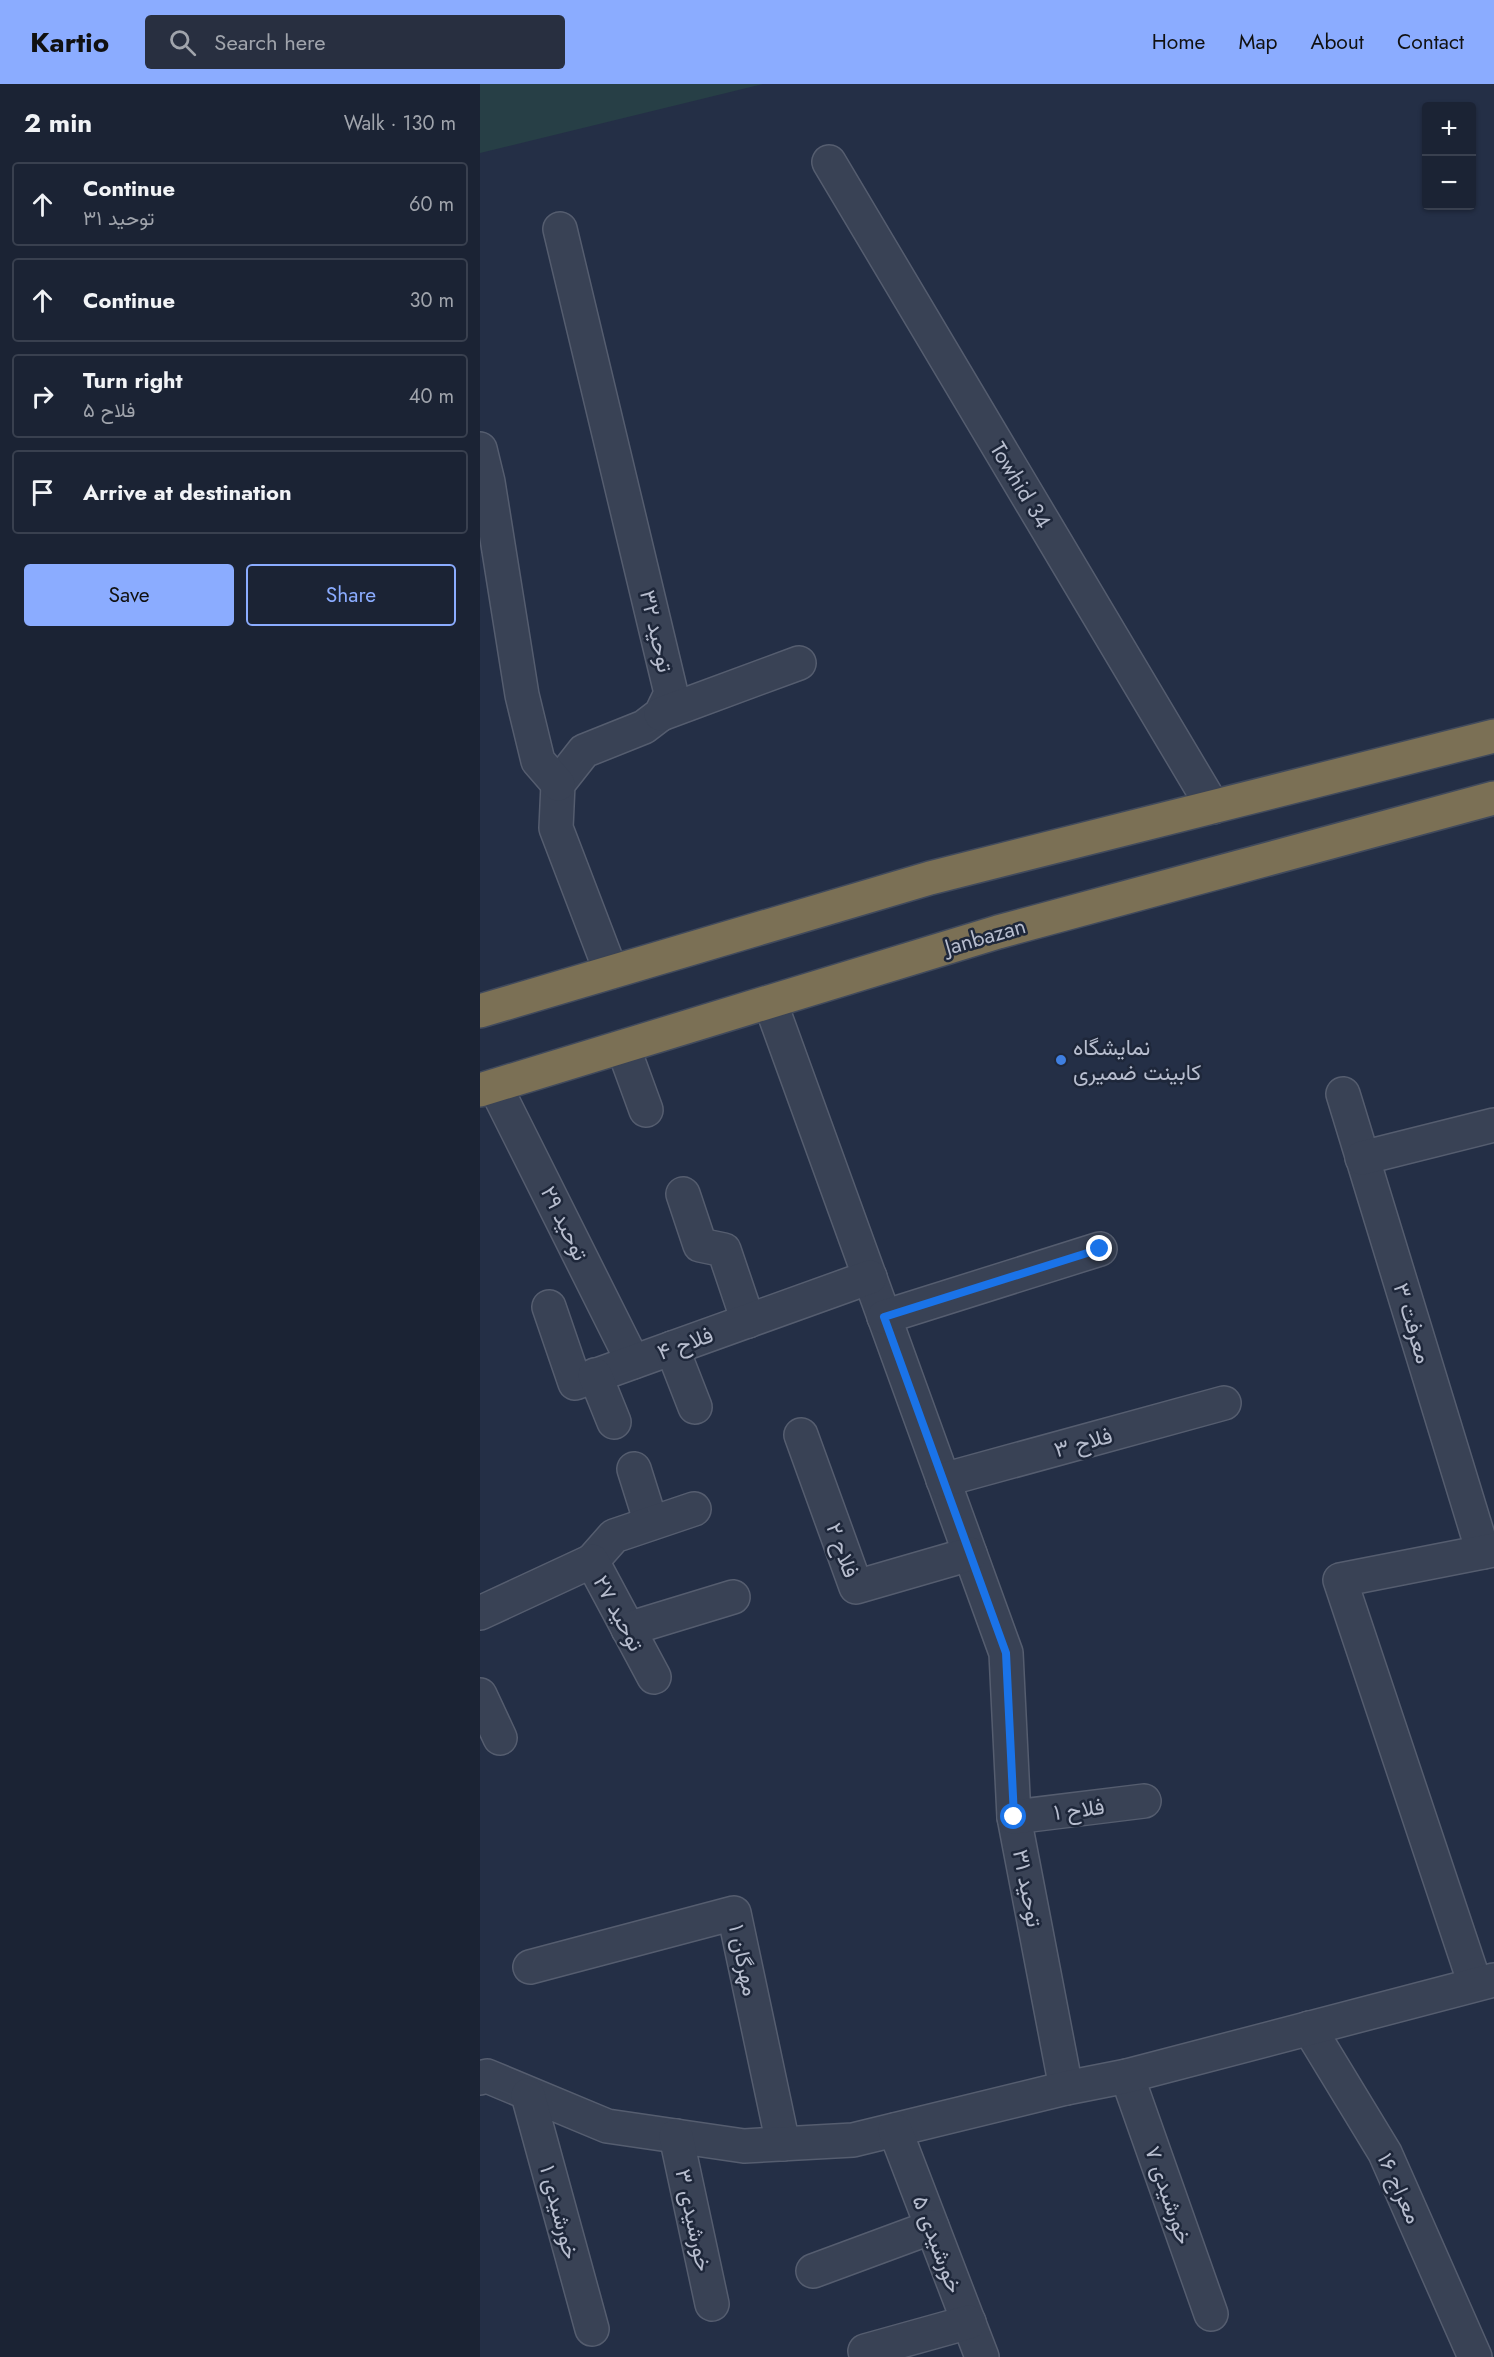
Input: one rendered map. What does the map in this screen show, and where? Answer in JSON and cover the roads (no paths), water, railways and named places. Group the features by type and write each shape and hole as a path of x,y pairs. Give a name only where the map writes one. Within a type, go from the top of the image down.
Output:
{"highway":[{"path":"480,1011 930,878 1494,736"},
{"name":"Janbazan","path":"488,1088 998,932 1494,798"}],"street":[{"name":"Towhid 34","path":"829,162 1213,807"},
{"name":"توحید ۳۲","path":"560,229 672,693 661,714"},
{"path":"480,449 489,482 527,717 538,761 558,784"},
{"path":"611,972 555,828 558,784 584,751 644,727 661,714 799,663"},
{"name":"توحید ۳۱","path":"770,1002 1006,1653 1014,1817 1066,2088"},
{"path":"623,1047 646,1110"},
{"name":"توحید ۲۹","path":"488,1088 633,1362"},
{"name":"معرفت ۳","path":"1343,1094 1488,1551"},
{"path":"1362,1158 1494,1125"},
{"path":"683,1194 700,1245 724,1250 748,1321"},
{"path":"884,1317 1100,1249"},
{"name":"فلاح ۴","path":"549,1307 575,1383 870,1277"},
{"path":"672,1348 695,1407"},
{"path":"595,1375 614,1422"},
{"name":"فلاح ۳","path":"943,1480 1224,1403"},
{"name":"فلاح ۲","path":"801,1435 856,1587 970,1554"},
{"path":"634,1469 651,1523"},
{"path":"592,1561 614,1536 694,1509"},
{"path":"480,2078 487,2076 607,2126 744,2146 853,2140 1066,2088 1127,2076 1484,1982 1340,1580 1488,1551"},
{"name":"توحید ۲۷","path":"480,1613 592,1561 654,1677"},
{"path":"628,1629 733,1597"},
{"path":"480,1695 501,1738"},
{"name":"فلاح ۱","path":"1014,1817 1144,1801"},
{"name":"مهرگان ۱","path":"530,1967 734,1913 783,2144"},
{"name":"معراج ۱۶","path":"1309,2028 1384,2153 1475,2357"},
{"name":"خورشیدی ۷","path":"1127,2076 1211,2314"},
{"name":"خورشیدی ۱","path":"528,2095 592,2329"},
{"name":"خورشیدی ۵","path":"895,2130 982,2357"},
{"name":"خورشیدی ۳","path":"676,2136 712,2304"},
{"path":"813,2271 932,2227"},
{"path":"865,2351 969,2322"}],"place":[{"name":"نمایشگاه کابینت ضمیری","path":"1061,1060"}]}
